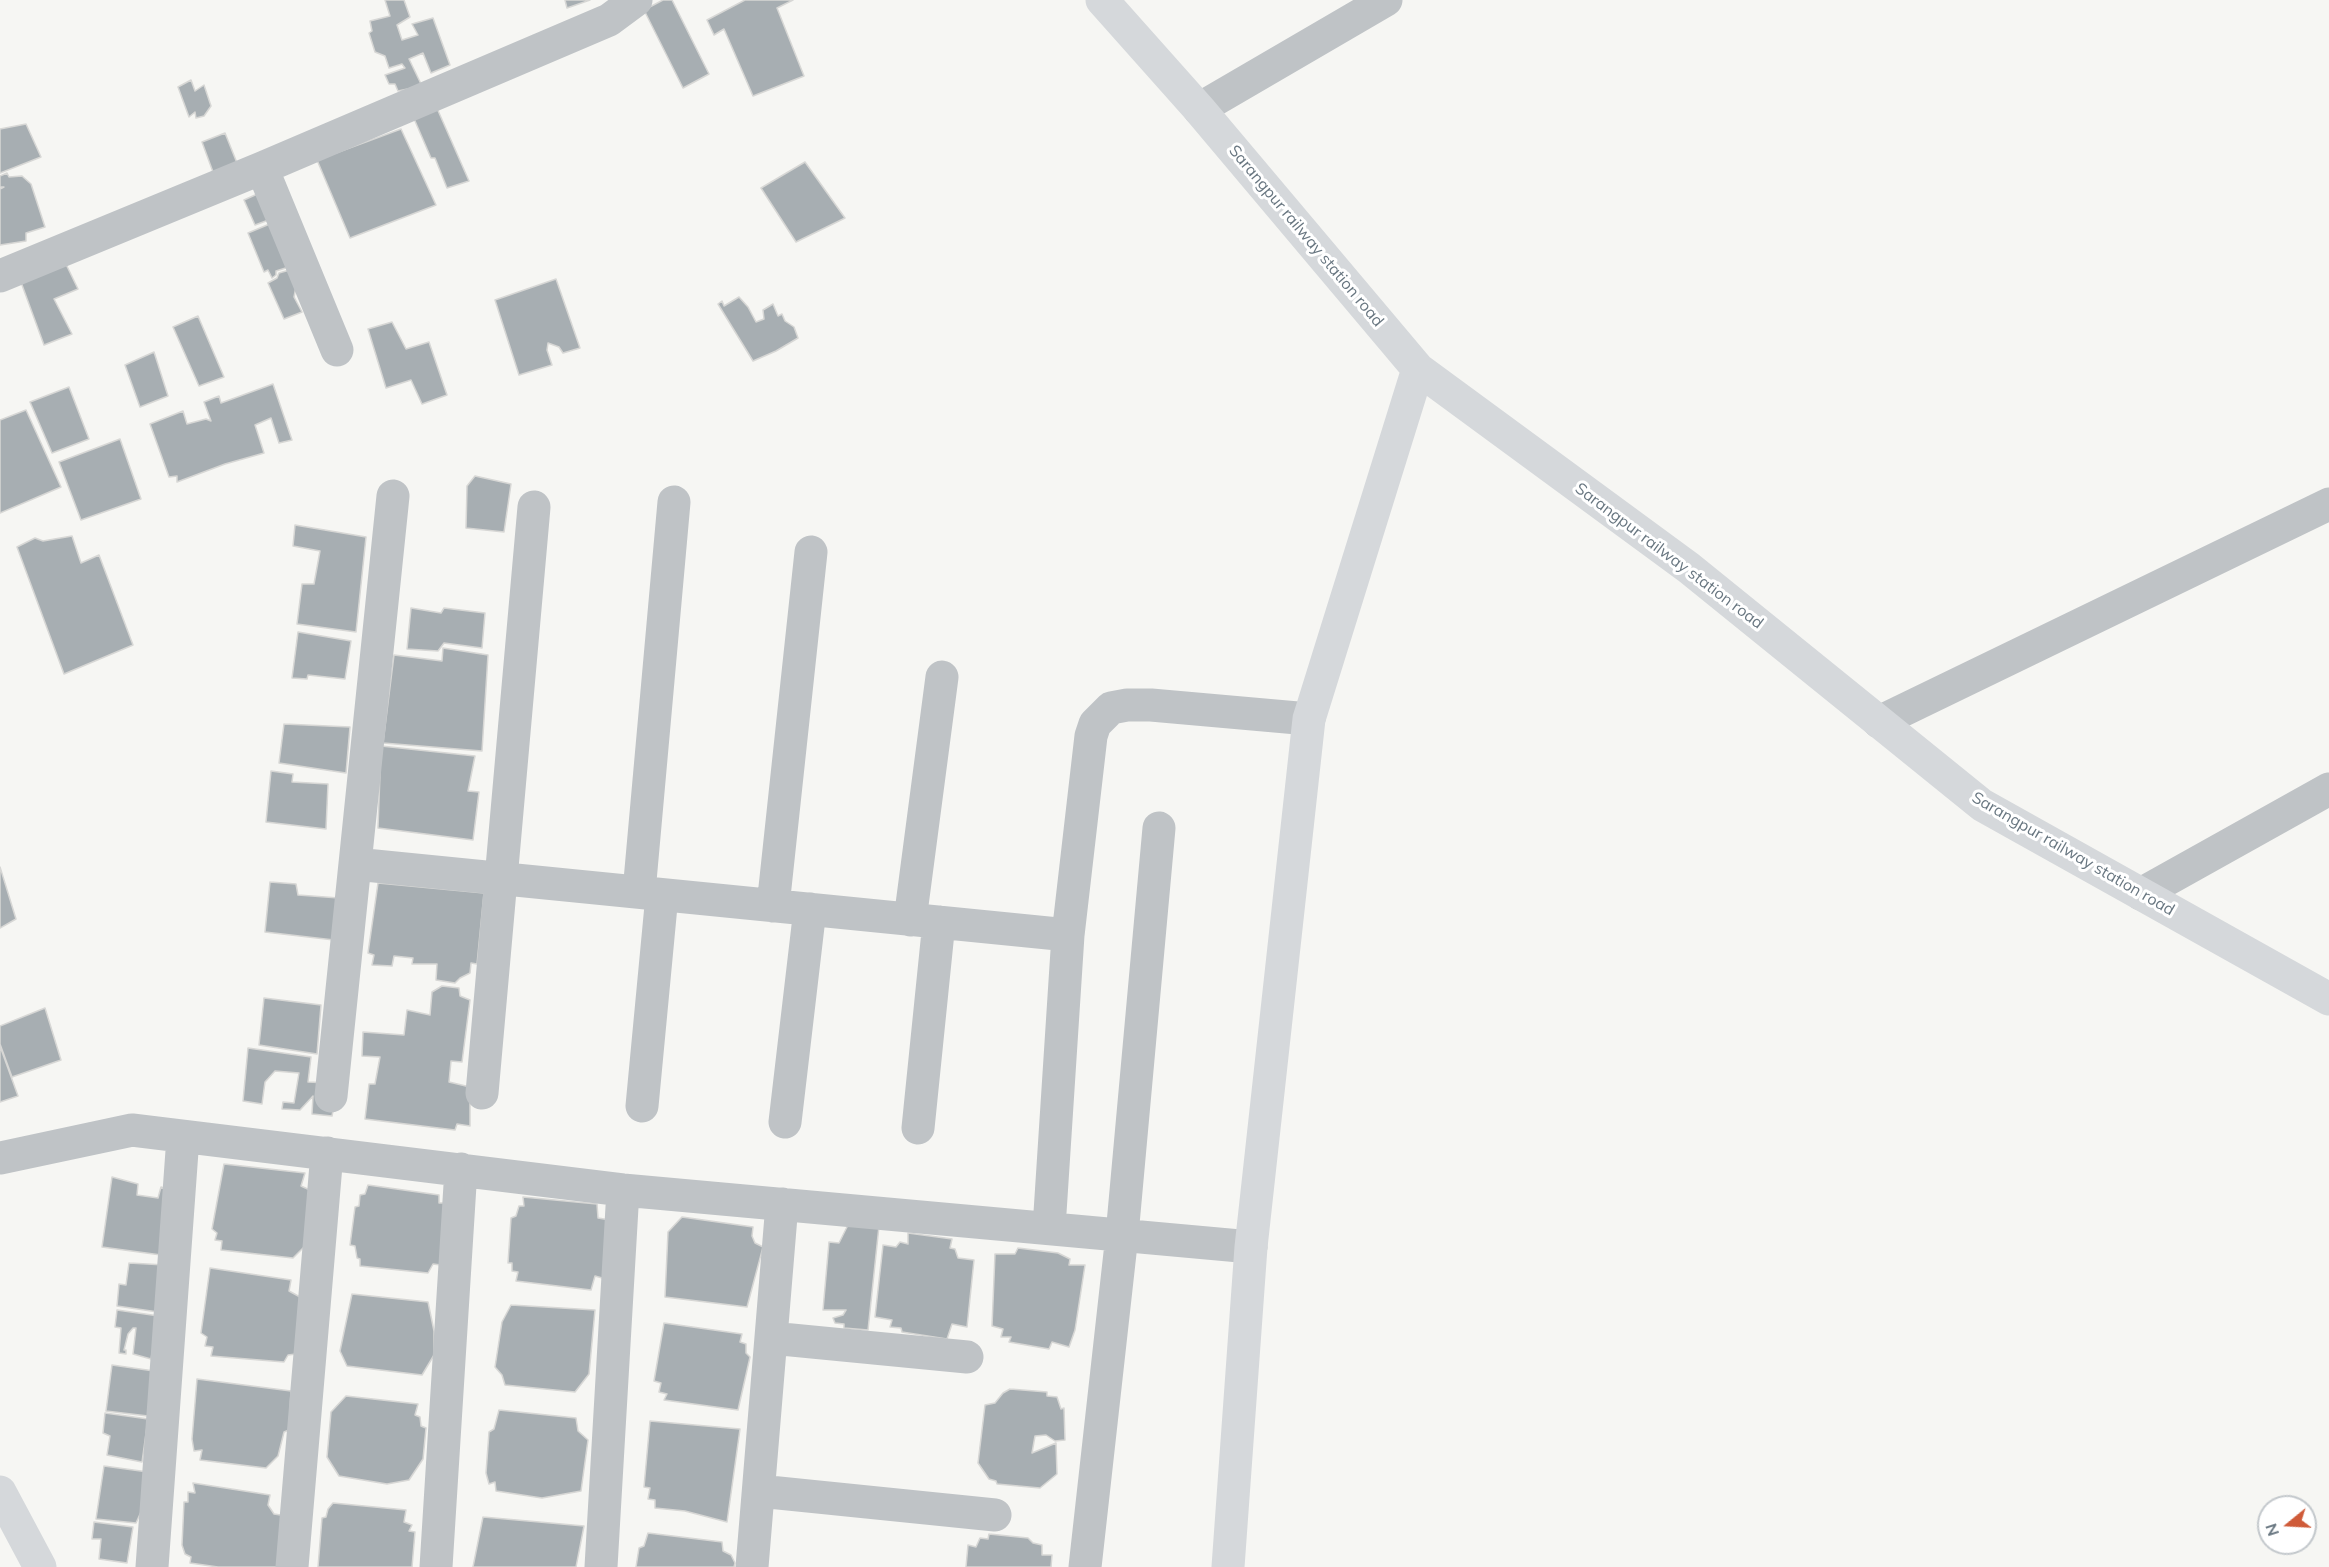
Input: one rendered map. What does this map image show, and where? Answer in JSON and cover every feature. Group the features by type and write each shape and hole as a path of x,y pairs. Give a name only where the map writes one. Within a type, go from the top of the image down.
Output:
{"street":[{"path":"0,276 262,168 609,20 636,0"},
{"name":"Sarangpur railway station road","path":"1102,0 1199,109 1418,369 1689,568 1982,806 2329,999"},
{"path":"1199,109 1386,0"},
{"path":"262,168 336,350"},
{"path":"1228,1567 1251,1247 1310,719 1418,369"},
{"path":"331,1096 393,496"},
{"path":"642,1106 650,894 674,502"},
{"path":"1880,722 2329,504"},
{"path":"483,1093 534,507"},
{"path":"773,906 811,552"},
{"path":"918,1128 924,921 942,677"},
{"path":"1049,1228 1068,935 1091,736 1095,724 1111,708 1151,705 1310,719"},
{"path":"2141,894 2329,789"},
{"path":"1085,1567 1122,1235 1159,828"},
{"path":"355,864 1068,935"},
{"path":"785,1122 810,909"},
{"path":"0,1158 132,1130 622,1190 1251,1247"},
{"path":"152,1567 183,1137"},
{"path":"292,1567 327,1153"},
{"path":"436,1567 461,1169"},
{"path":"601,1567 622,1190"},
{"path":"752,1567 782,1204"},
{"path":"771,1338 967,1357"},
{"path":"759,1491 994,1515"},
{"path":"0,1492 39,1567"}],"building":[{"path":"385,0 404,0 410,17 397,25 402,40 418,35 412,24 433,18 450,65 431,73 423,53 409,59 422,86 398,91 395,84 389,84 385,75 405,68 402,64 389,68 385,56 375,52 369,33 372,31 370,21 390,16"},
{"path":"565,0 590,0 567,8"},
{"path":"663,0 672,0 709,74 683,88 644,10"},
{"path":"745,0 793,0 777,8 804,76 753,96 724,29 714,35 707,20"},
{"path":"191,80 195,91 204,85 211,106 204,116 196,118 195,112 189,117 178,87"},
{"path":"436,106 469,181 447,188 435,158 431,158 412,114"},
{"path":"26,124 41,157 0,173 0,129"},
{"path":"401,129 436,205 350,238 317,160"},
{"path":"225,133 237,163 213,172 202,142"},
{"path":"805,162 845,218 796,242 761,188"},
{"path":"7,173 9,177 22,176 31,184 45,227 26,233 26,241 0,245 0,189 4,187 0,187 0,176"},
{"path":"264,191 274,218 255,225 244,200"},
{"path":"272,223 292,266 276,271 276,275 272,278 268,270 264,272 248,233"},
{"path":"62,256 78,289 54,299 72,334 44,345 18,274"},
{"path":"300,267 294,297 302,312 284,319 268,283 277,278 279,273"},
{"path":"556,279 580,348 563,353 559,347 548,343 547,350 552,365 519,375 495,300"},
{"path":"739,297 748,307 756,322 764,319 763,310 773,304 778,316 782,314 785,321 794,327 798,338 753,361 718,304 722,301 724,306"},
{"path":"198,316 224,377 199,386 173,327"},
{"path":"392,322 406,349 429,342 447,395 422,404 411,380 386,388 368,329"},
{"path":"154,352 168,396 140,407 125,365"},
{"path":"273,384 292,440 279,443 271,418 255,425 264,453 225,464 177,482 177,476 169,477 150,424 183,411 187,424 206,419 211,421 204,402 219,396 221,403"},
{"path":"69,387 89,439 52,453 30,402"},
{"path":"26,410 61,487 0,513 0,420"},
{"path":"120,439 141,499 81,520 59,462"},
{"path":"475,476 511,484 504,532 466,528 467,486"},
{"path":"295,525 366,537 356,632 297,624 302,584 314,584 320,551 293,546"},
{"path":"72,536 81,563 99,555 133,645 64,674 17,547 35,538 43,541"},
{"path":"411,608 441,613 444,608 485,613 482,648 444,643 438,651 407,649"},
{"path":"298,632 351,641 345,679 308,675 307,679 292,678"},
{"path":"443,648 488,655 482,751 383,743 394,655 442,661"},
{"path":"284,724 350,727 346,773 279,763"},
{"path":"381,746 475,756 468,791 479,792 473,840 378,828"},
{"path":"271,771 293,774 292,782 328,784 326,829 266,822"},
{"path":"0,867 16,919 0,928"},
{"path":"270,882 296,884 298,895 339,898 334,940 265,932"},
{"path":"378,883 484,893 477,964 471,963 470,973 455,983 436,980 437,964 412,964 413,958 394,956 392,966 372,965 374,955 368,953"},
{"path":"442,986 459,988 460,996 470,1000 462,1062 451,1061 449,1082 470,1087 470,1126 457,1124 455,1130 365,1119 369,1084 375,1084 380,1057 362,1056 363,1032 404,1035 407,1010 430,1015 432,992"},
{"path":"264,998 321,1005 317,1054 259,1045"},
{"path":"45,1008 61,1060 12,1077 0,1044 0,1026"},
{"path":"0,1046 18,1096 0,1102"},
{"path":"248,1048 311,1057 308,1082 329,1083 335,1100 332,1116 312,1114 313,1096 300,1110 282,1109 283,1102 294,1103 299,1073 275,1071 265,1082 262,1104 243,1101"},
{"path":"224,1164 305,1173 301,1186 312,1191 308,1243 293,1258 221,1250 222,1241 215,1240 217,1233 212,1229"},
{"path":"112,1177 138,1184 137,1195 158,1198 161,1187 169,1190 161,1255 102,1247"},
{"path":"368,1185 439,1195 439,1203 444,1203 441,1265 433,1264 428,1273 360,1266 355,1246 350,1245 355,1207 359,1206 360,1195 365,1194"},
{"path":"523,1197 597,1204 598,1218 610,1220 606,1279 595,1276 591,1290 516,1281 518,1272 512,1271 512,1263 508,1263 511,1218 516,1216 519,1206 524,1206"},
{"path":"682,1217 753,1227 752,1236 755,1243 763,1247 747,1307 665,1297 668,1232"},
{"path":"850,1221 879,1226 868,1330 844,1328 844,1324 835,1323 833,1318 843,1315 846,1310 823,1310 829,1242 839,1243"},
{"path":"908,1233 952,1239 950,1248 955,1249 958,1258 974,1260 967,1327 952,1324 947,1339 902,1332 901,1328 890,1327 892,1320 875,1317 883,1245 896,1247 900,1242 908,1244"},
{"path":"1018,1248 1058,1253 1070,1259 1069,1265 1085,1265 1075,1330 1069,1347 1052,1342 1049,1349 1009,1342 1011,1337 1001,1337 1003,1329 992,1326 995,1254 1015,1254"},
{"path":"129,1263 165,1265 158,1312 117,1306 119,1284 126,1285"},
{"path":"210,1268 291,1280 289,1291 300,1297 296,1354 288,1355 284,1362 211,1356 213,1347 205,1346 207,1337 201,1333"},
{"path":"352,1294 428,1302 434,1331 434,1355 422,1375 347,1366 340,1351"},
{"path":"511,1305 595,1310 589,1374 575,1392 505,1385 502,1375 495,1367 502,1322"},
{"path":"117,1310 159,1316 151,1359 133,1354 136,1328 128,1334 124,1350 126,1354 119,1353 121,1328 115,1327"},
{"path":"664,1323 742,1334 740,1342 746,1344 746,1353 750,1357 738,1410 664,1400 667,1394 659,1392 661,1383 654,1381"},
{"path":"112,1365 154,1371 148,1416 106,1411"},
{"path":"197,1379 291,1391 289,1430 284,1432 278,1456 266,1468 200,1460 202,1450 194,1451 192,1439"},
{"path":"1010,1389 1047,1392 1047,1396 1057,1397 1061,1409 1064,1408 1065,1440 1055,1441 1046,1435 1035,1436 1032,1453 1056,1443 1057,1474 1040,1488 997,1484 996,1481 989,1479 978,1463 985,1405 995,1403 1003,1393"},
{"path":"346,1396 418,1404 415,1415 420,1417 421,1426 426,1428 423,1459 409,1480 387,1484 339,1476 327,1457 331,1412"},
{"path":"499,1410 576,1418 578,1431 588,1440 581,1491 542,1498 496,1491 495,1482 489,1484 486,1473 489,1432 494,1429"},
{"path":"105,1413 148,1419 142,1462 107,1455 110,1436 103,1433"},
{"path":"650,1421 740,1429 727,1522 685,1511 655,1508 655,1500 648,1499 650,1488 644,1487"},
{"path":"104,1466 148,1472 145,1503 136,1523 96,1519"},
{"path":"193,1483 270,1495 268,1505 274,1514 287,1516 277,1567 218,1567 190,1563 191,1557 185,1554 182,1545 184,1502 188,1502 188,1492 195,1493"},
{"path":"333,1503 406,1510 404,1522 412,1525 409,1531 415,1532 412,1567 318,1567 322,1518 326,1517"},
{"path":"483,1517 584,1526 576,1567 473,1567"},
{"path":"94,1522 133,1527 127,1563 99,1559 101,1539 92,1539"},
{"path":"648,1533 722,1542 723,1551 731,1555 735,1563 734,1567 636,1567 639,1548 644,1546"},
{"path":"989,1534 1028,1538 1033,1543 1042,1545 1042,1555 1052,1555 1051,1567 966,1567 968,1545 976,1547 980,1538 988,1539"}]}
